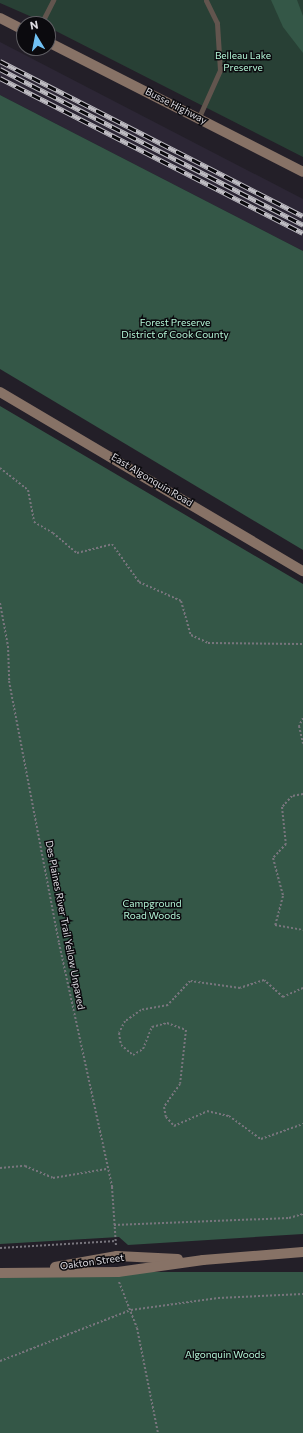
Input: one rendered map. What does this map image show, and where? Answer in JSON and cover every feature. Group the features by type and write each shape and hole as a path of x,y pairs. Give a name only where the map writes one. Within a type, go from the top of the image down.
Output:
{"main road":[{"path":"0,18 16,26"},
{"name":"Busse Highway","path":"56,46 199,117 303,172"},
{"name":"East Algonquin Road","path":"0,392 303,571"},
{"name":"Oakton Street","path":"0,1273 29,1271 118,1272 203,1260 303,1252"},
{"name":"Oakton Street","path":"29,1271 117,1256 203,1260"}],"lane":[{"path":"45,16 53,0"},
{"path":"199,117 220,70 218,23 206,0"}],"path":[{"path":"0,468 28,490 34,522 53,532 77,553 112,544 139,582 181,601 190,635 208,643 303,644"},
{"name":"Des Plaines River Trail Yellow Unpaved","path":"0,603 8,646 9,681 106,1168 112,1187 116,1250"},
{"path":"303,718 298,726 303,744"},
{"path":"303,794 292,796 282,807 286,844 273,858 283,896 276,925 303,930"},
{"path":"303,988 283,996 264,980 240,988 190,981 168,1005 141,1010 125,1021 118,1033 121,1045 133,1055 143,1049 152,1027 167,1023 186,1030 180,1084 164,1107 166,1117 174,1126 207,1112 229,1116 261,1139 303,1124"},
{"path":"0,1168 25,1166 53,1178 106,1168"},
{"path":"114,1225 290,1218 303,1214"},
{"path":"0,1248 116,1241"},
{"path":"118,1280 131,1310 158,1433"},
{"path":"0,1361 131,1310 218,1298 303,1294"}],"shaded area":[{"path":"0,42 16,50 16,56 27,56 303,199 303,251 0,95"}],"green space":[{"name":"Belleau Lake Preserve","path":"0,0 303,0 303,157 56,31 56,16 30,16 0,3"},
{"path":"271,0 297,0 303,16 303,53 283,27"},
{"name":"Forest Preserve District of Cook County","path":"0,95 303,251 303,550 0,369"},
{"name":"Campground Road Woods","path":"0,406 303,584 303,1234 128,1245 119,1237 0,1244"},
{"name":"Algonquin Woods","path":"0,1272 303,1272 303,1433 0,1433"}],"railway":[{"path":"0,61 303,216"},
{"path":"0,69 303,225"},
{"path":"0,78 303,233"}]}
